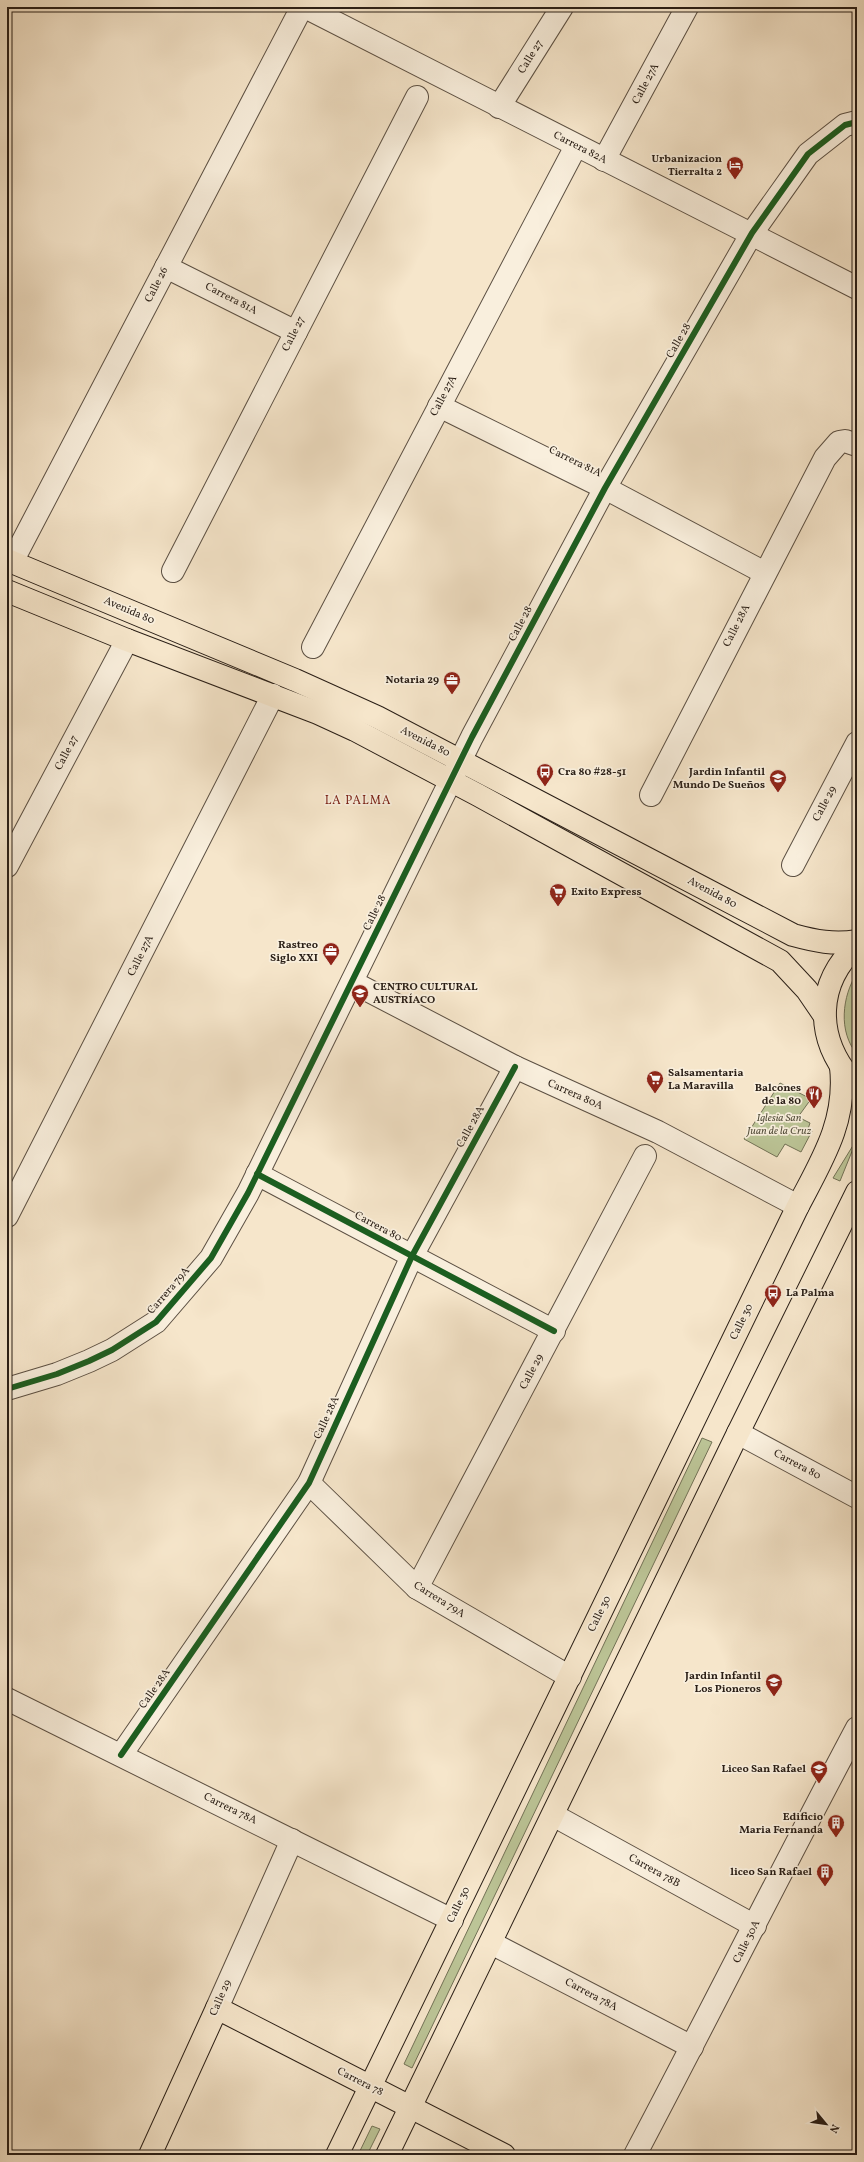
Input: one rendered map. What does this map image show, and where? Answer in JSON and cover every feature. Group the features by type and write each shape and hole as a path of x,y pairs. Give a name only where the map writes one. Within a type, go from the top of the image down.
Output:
{"main road":[{"name":"Avenida 80","path":"10,561 295,680 377,717 793,935 825,943 840,944 857,941"},
{"name":"Avenida 80","path":"7,591 127,640 273,695 349,727 451,781 780,961 807,990 824,1015"},
{"path":"857,946 847,955 835,973 827,994 824,1015 826,1033 832,1051 841,1067 857,1084"},
{"name":"Calle 30","path":"337,2155 371,2088 798,1206 827,1150 837,1122 842,1098 841,1067"},
{"path":"387,2155 411,2109 738,1433 857,1192"},
{"name":"Carrera 78","path":"216,2008 411,2109 504,2155"},
{"name":"Calle 29","path":"150,2155 216,2008"}],"street":[{"name":"Carrera 82A","path":"304,7 576,146 752,233 857,288"},
{"name":"Calle 26","path":"10,561 304,7"},
{"name":"Calle 27","path":"499,107 562,7"},
{"name":"Calle 27A","path":"604,160 687,7"},
{"name":"Calle 27","path":"173,571 417,97"},
{"name":"Calle 28","path":"257,1174 461,760 605,488 752,233 808,154 846,125 857,122"},
{"name":"Calle 27A","path":"313,647 576,146"},
{"name":"Carrera 81A","path":"166,267 296,332"},
{"name":"Carrera 81A","path":"439,406 605,488 765,573"},
{"name":"Calle 28A","path":"651,795 825,458 839,442 845,441 857,445"},
{"name":"Calle 27","path":"7,866 127,640"},
{"name":"Calle 27A","path":"7,1216 273,695"},
{"name":"Calle 29","path":"793,865 857,743"},
{"name":"Carrera 80A","path":"352,982 515,1067 658,1132 798,1206"},
{"name":"Calle 28A","path":"121,1755 309,1483 412,1256 515,1067"},
{"name":"Calle 29","path":"417,1588 554,1331 645,1156"},
{"name":"Carrera 80","path":"257,1174 554,1331"},
{"name":"Carrera 79A","path":"7,1389 57,1374 89,1361 112,1350 156,1322 211,1258 257,1174"},
{"name":"Carrera 80","path":"738,1433 857,1497"},
{"name":"Carrera 79A","path":"309,1483 417,1588 570,1677"},
{"name":"Carrera 78A","path":"7,1698 452,1920"},
{"name":"Calle 30A","path":"635,2155 755,1926 782,1868 857,1728"},
{"name":"Carrera 78B","path":"553,1815 755,1926"},
{"name":"Calle 29","path":"216,2008 292,1840"},
{"name":"Carrera 78A","path":"491,1943 692,2047"}],"green space":[{"path":"857,973 857,1054 847,1035 844,1014 848,992"},
{"name":"Iglesia San Juan de la Cruz","path":"780,1083 811,1099 798,1117 810,1123 808,1129 812,1131 801,1152 785,1144 777,1157 744,1139"},
{"path":"857,1139 840,1181 833,1178"},
{"path":"702,1438 712,1442 412,2068 404,2064"},
{"path":"372,2126 380,2129 367,2155 358,2155"}],"cycle path":[{"path":"7,1389 57,1374 89,1361 112,1350 156,1322 211,1258 248,1193 472,737 605,488 752,233 808,154 845,125 857,122"},
{"path":"121,1755 309,1483 412,1256 515,1067"},
{"path":"257,1174 554,1331"}],"place":[{"name":"Urbanizacion Tierralta 2","path":"735,180"},
{"name":"Notaria 29","path":"452,695"},
{"name":"Cra 80 #28-51","path":"545,787"},
{"name":"Jardin Infantil Mundo De Sueños","path":"778,793"},
{"name":"Exito Express","path":"558,907"},
{"name":"Rastreo Siglo XXI","path":"331,966"},
{"name":"CENTRO CULTURAL AUSTRÍACO","path":"360,1008"},
{"name":"Salsamentaria La Maravilla","path":"655,1094"},
{"name":"Balcones de la 80","path":"814,1109"},
{"name":"La Palma","path":"773,1308"},
{"name":"Jardin Infantil Los Pioneros","path":"774,1697"},
{"name":"Liceo San Rafael","path":"819,1784"},
{"name":"Edificio Maria Fernanda","path":"836,1838"},
{"name":"liceo San Rafael","path":"825,1887"}],"district":[{"name":"LA PALMA","path":"358,801"}]}
